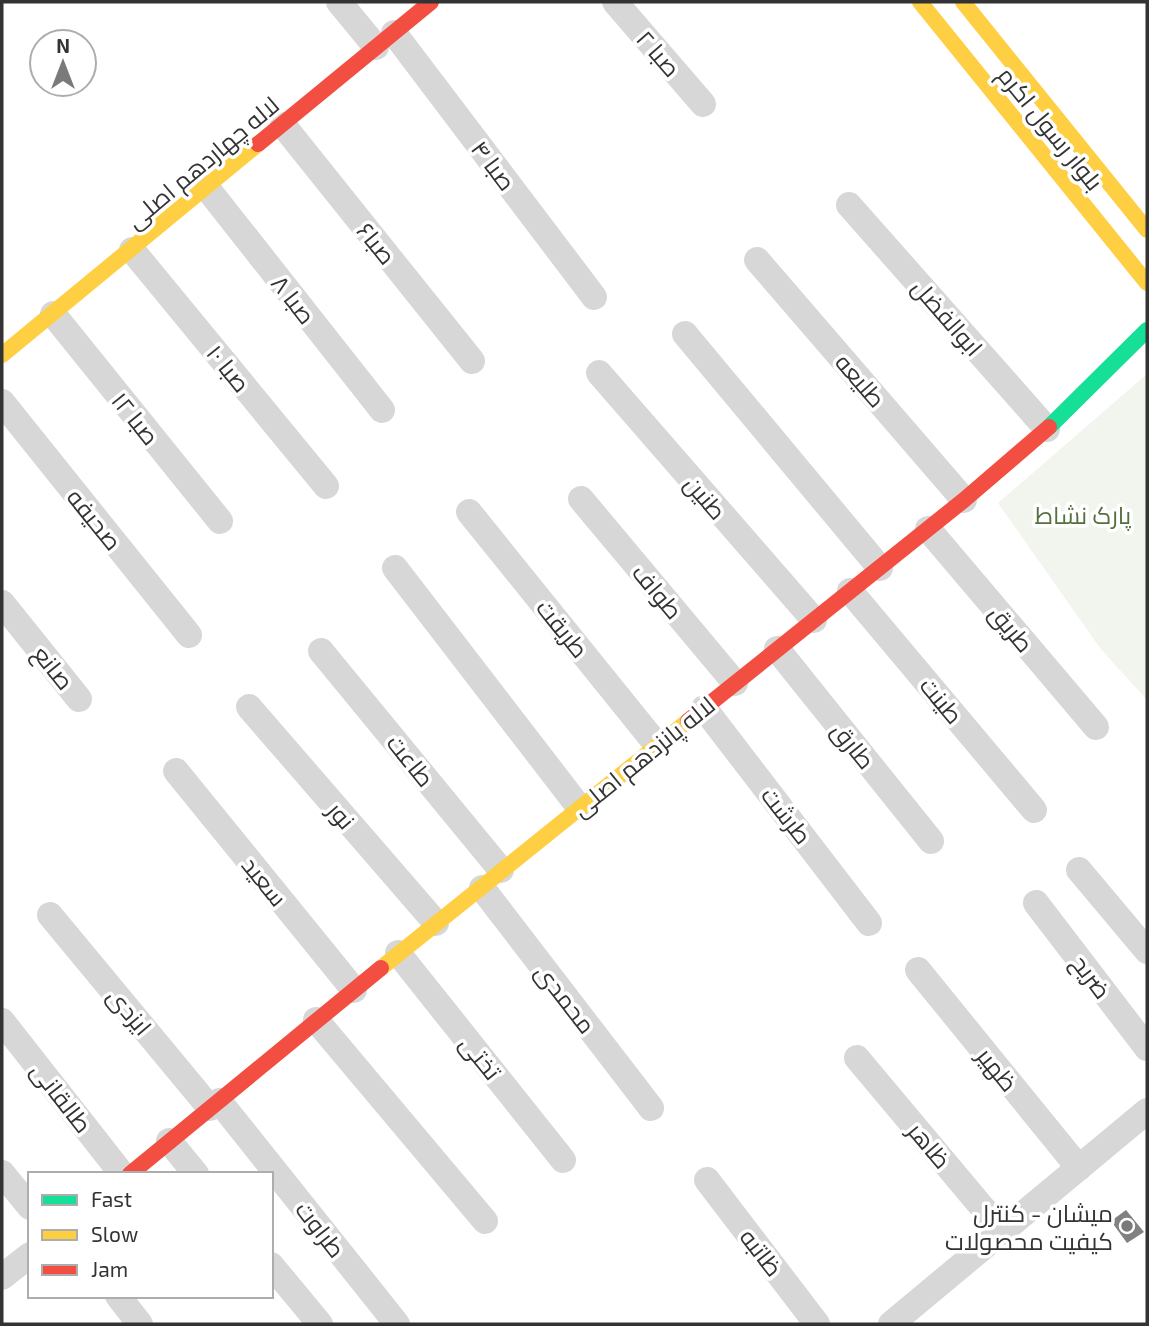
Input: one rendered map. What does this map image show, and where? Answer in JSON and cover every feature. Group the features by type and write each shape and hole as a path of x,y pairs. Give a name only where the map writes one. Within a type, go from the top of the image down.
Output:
{"street":[{"name":"صبا ۴","path":"339,2 385,40 594,297"},
{"name":"لاله چهاردهم اصلی","path":"2,355 431,2"},
{"name":"صبا ۲","path":"615,2 703,104"},
{"name":"بلوار رسول اکرم","path":"919,2 1147,283"},
{"name":"بلوار رسول اکرم","path":"963,2 1147,230"},
{"name":"صبا۶","path":"283,125 472,361"},
{"name":"صبا ۸","path":"207,188 382,410"},
{"name":"ابوالفضل","path":"849,205 1047,429"},
{"name":"صبا ۱۰","path":"132,250 326,486"},
{"name":"طلیعه","path":"757,260 964,500"},
{"name":"صبا ۱۲","path":"53,314 220,521"},
{"name":"لاله پانزدهم اصلی","path":"132,1172 398,953 964,500 1047,429 1147,330"},
{"path":"685,334 880,568"},
{"name":"طنین","path":"598,373 814,620"},
{"name":"صحیفه","path":"2,402 189,635"},
{"name":"طواف","path":"580,499 735,683"},
{"name":"طریقت","path":"468,512 657,745"},
{"name":"طریق","path":"928,529 1096,727"},
{"path":"395,568 579,807"},
{"name":"طینت","path":"850,591 1034,810"},
{"name":"صانع","path":"2,603 79,699"},
{"name":"طارق","path":"777,649 931,841"},
{"name":"طاعت","path":"321,651 501,870"},
{"name":"نور","path":"249,707 436,923"},
{"name":"طرشت","path":"704,708 869,923"},
{"name":"سعید","path":"176,771 354,990"},
{"path":"1079,870 1147,951"},
{"name":"محمدی","path":"482,888 651,1108"},
{"name":"ضریح","path":"1036,903 1147,1048"},
{"name":"ایزدی","path":"50,915 215,1104"},
{"name":"تختی","path":"398,953 563,1160"},
{"name":"ظهیر","path":"918,970 1079,1168"},
{"path":"316,1020 485,1221"},
{"name":"طالقانی","path":"2,1021 120,1172"},
{"name":"ظاهر","path":"857,1058 1002,1231"},
{"name":"طراوت","path":"215,1104 271,1172"},
{"path":"891,1324 1147,1111"},
{"path":"169,1141 194,1172"},
{"path":"2,1172 28,1204"},
{"name":"طراوت","path":"273,1174 397,1324"},
{"name":"ظاتبه","path":"707,1180 817,1324"},
{"path":"2,1278 28,1257"},
{"path":"273,1267 320,1324"},
{"path":"120,1298 140,1324"}],"green space":[{"name":"پارک نشاط","path":"1147,374 1147,700 1100,648 998,503"}],"building":[{"name":"میشان - کنترل کیفیت محصولات","path":"1126,1210 1144,1232 1127,1243 1111,1221"}],"traffic: fast":[{"path":"1049,427 1147,330"}],"traffic: slow":[{"path":"920,2 1147,283"},
{"path":"963,2 1147,230"},
{"path":"2,355 258,144"},
{"path":"381,968 688,721"}],"traffic: jam":[{"path":"258,144 431,2"},
{"path":"688,721 964,500 1049,427"},
{"path":"132,1172 381,968"}],"place":[{"name":"میشان - کنترل کیفیت محصولات","path":"1127,1226"}]}
